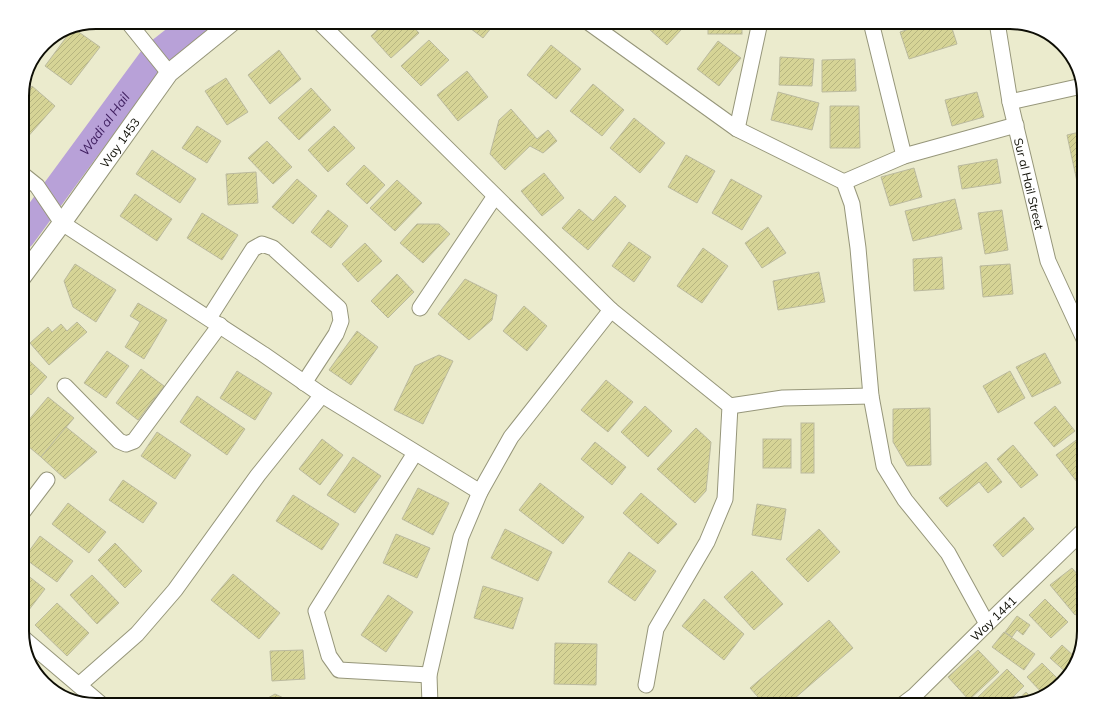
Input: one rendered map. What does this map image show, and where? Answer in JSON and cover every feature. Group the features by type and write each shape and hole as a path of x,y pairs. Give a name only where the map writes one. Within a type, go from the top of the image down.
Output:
{"street":[{"path":"134,29 169,73"},
{"name":"Way 1453","path":"29,268 169,73 223,29"},
{"path":"326,29 611,310 730,406 783,398 871,396"},
{"path":"598,29 737,129 844,182 852,204 858,248 871,396 884,466 905,500 948,553 987,624"},
{"path":"737,129 758,29"},
{"path":"873,29 904,156"},
{"name":"Sur al Hail Street","path":"998,29 1010,102 1048,262 1077,323"},
{"path":"1010,102 1076,87"},
{"path":"844,182 904,156 1016,125"},
{"path":"29,180 37,186 62,223 214,322 322,395 480,492"},
{"path":"420,308 495,196"},
{"path":"65,386 119,441 126,444 134,441 214,322 253,249 262,244 273,248 339,308 341,321 336,334 304,383"},
{"path":"430,698 429,675 461,537 480,492 511,437 611,310"},
{"path":"78,685 137,634 175,590 258,475 322,395"},
{"path":"646,685 656,629 707,542 725,499 730,406"},
{"path":"415,453 316,611 329,656 339,670 429,675"},
{"path":"29,504 47,480"},
{"name":"Way 1441","path":"911,698 1077,537"},
{"path":"30,644 93,698"}],"building":[{"path":"378,29 415,29 419,33 391,58 371,36"},
{"path":"471,29 490,29 483,38"},
{"path":"649,29 680,29 681,30 667,45"},
{"path":"708,29 742,29 742,34 708,34"},
{"path":"909,29 952,29 957,44 909,59 900,32"},
{"path":"78,32 100,47 71,85 45,66 70,34"},
{"path":"429,40 449,60 421,86 401,66"},
{"path":"718,41 741,58 719,86 697,69"},
{"path":"551,45 581,69 556,99 527,75"},
{"path":"279,50 301,79 270,104 248,75"},
{"path":"780,57 814,59 812,86 779,85"},
{"path":"855,59 856,91 822,92 822,60"},
{"path":"467,71 488,97 458,121 437,95"},
{"path":"226,78 248,112 227,125 205,91"},
{"path":"593,84 624,110 602,136 570,111"},
{"path":"32,86 55,106 29,135 29,92"},
{"path":"311,88 331,110 299,140 278,118"},
{"path":"778,92 819,103 812,130 771,120"},
{"path":"977,92 984,117 952,126 945,100"},
{"path":"830,106 859,106 860,148 830,148"},
{"path":"511,109 537,139 548,130 557,141 543,153 530,146 505,170 490,154 499,120"},
{"path":"634,118 665,143 640,173 610,148"},
{"path":"197,126 221,141 207,163 182,148"},
{"path":"334,126 355,148 328,172 308,150"},
{"path":"1077,133 1077,182 1067,135"},
{"path":"267,141 292,167 273,184 248,158"},
{"path":"152,150 196,179 180,203 136,174"},
{"path":"686,155 715,171 697,203 668,187"},
{"path":"997,159 1001,183 962,189 958,166"},
{"path":"364,165 385,185 367,204 346,184"},
{"path":"914,168 922,197 890,206 881,177"},
{"path":"256,172 258,203 228,205 226,174"},
{"path":"544,173 564,198 542,216 521,191"},
{"path":"297,179 317,196 293,224 272,207"},
{"path":"731,179 762,196 742,230 712,213"},
{"path":"397,180 422,203 395,231 370,208"},
{"path":"135,194 172,219 157,241 120,216"},
{"path":"615,196 626,206 588,250 562,228 579,209 593,221"},
{"path":"955,199 962,229 913,241 905,211"},
{"path":"328,210 348,226 331,248 311,232"},
{"path":"1002,210 1008,250 985,254 978,213"},
{"path":"202,213 238,235 222,260 187,238"},
{"path":"417,224 439,224 450,234 423,263 400,243"},
{"path":"768,227 786,253 762,268 745,243"},
{"path":"629,242 651,257 634,282 612,266"},
{"path":"365,243 382,261 358,282 342,264"},
{"path":"703,248 728,266 702,303 677,286"},
{"path":"942,257 944,289 914,291 913,259"},
{"path":"75,264 116,290 96,322 73,307 64,281"},
{"path":"1010,264 1013,294 983,297 980,266"},
{"path":"819,272 825,302 778,310 773,281"},
{"path":"397,274 414,292 388,318 371,301"},
{"path":"465,279 497,295 492,320 469,340 438,314"},
{"path":"138,303 167,320 144,359 125,347 140,322 130,316"},
{"path":"524,306 547,326 527,351 503,331"},
{"path":"77,322 87,332 49,365 30,343 48,327 52,332 61,324 67,331"},
{"path":"357,331 378,347 351,385 329,370"},
{"path":"107,351 129,366 106,398 84,383"},
{"path":"1045,353 1061,383 1032,397 1016,367"},
{"path":"439,355 453,361 423,424 394,410 415,366"},
{"path":"29,360 47,377 31,395 29,393"},
{"path":"141,369 164,386 138,420 116,403"},
{"path":"237,371 272,393 255,420 220,398"},
{"path":"1010,371 1025,398 998,413 983,386"},
{"path":"606,380 633,402 608,432 581,410"},
{"path":"197,396 245,429 227,455 180,422"},
{"path":"48,397 74,418 41,457 29,447 29,420"},
{"path":"645,406 672,431 648,457 621,432"},
{"path":"1055,406 1075,431 1054,447 1034,423"},
{"path":"930,408 931,465 907,466 893,442 893,409"},
{"path":"801,423 814,423 814,473 801,473"},
{"path":"66,427 97,452 65,479 41,457"},
{"path":"696,428 711,442 706,491 695,503 657,469"},
{"path":"157,432 191,455 175,479 141,456"},
{"path":"322,439 343,455 320,485 299,469"},
{"path":"763,439 791,439 791,468 763,468"},
{"path":"1077,439 1077,482 1056,455"},
{"path":"595,442 626,467 612,485 581,459"},
{"path":"1013,445 1038,475 1021,488 997,459"},
{"path":"353,457 381,476 355,513 327,495"},
{"path":"986,462 1002,482 988,493 979,482 947,507 939,498"},
{"path":"123,480 157,503 143,523 109,500"},
{"path":"540,483 584,517 563,544 519,510"},
{"path":"418,488 449,503 433,535 402,519"},
{"path":"641,493 677,524 658,544 623,513"},
{"path":"293,495 339,524 322,550 276,521"},
{"path":"68,503 106,532 89,553 52,524"},
{"path":"757,504 786,509 781,540 752,535"},
{"path":"1024,517 1034,529 1003,557 993,545"},
{"path":"505,529 552,552 538,581 491,558"},
{"path":"819,529 840,552 808,582 786,559"},
{"path":"396,534 430,548 417,578 383,563"},
{"path":"40,536 73,561 57,582 29,562 29,551"},
{"path":"115,543 142,571 125,588 98,560"},
{"path":"629,552 656,571 635,601 608,582"},
{"path":"1072,568 1077,574 1077,613 1075,615 1050,585"},
{"path":"752,571 783,604 754,630 724,597"},
{"path":"233,574 280,613 259,639 211,600"},
{"path":"92,575 119,603 97,624 70,595"},
{"path":"29,576 45,589 29,610"},
{"path":"483,586 523,598 513,629 474,618"},
{"path":"388,595 413,612 386,652 361,635"},
{"path":"704,599 744,634 724,660 682,626"},
{"path":"1045,599 1068,622 1051,638 1029,615"},
{"path":"57,603 89,633 67,656 35,625"},
{"path":"1017,616 1030,625 1023,635 1017,630 1012,637 1005,632"},
{"path":"829,620 853,648 795,698 759,698 750,688"},
{"path":"1004,632 1035,654 1024,670 992,647"},
{"path":"555,643 597,644 596,685 554,684"},
{"path":"1062,645 1072,655 1064,670 1050,658"},
{"path":"303,650 305,679 272,681 270,651"},
{"path":"978,650 999,672 971,698 967,698 948,677"},
{"path":"1042,663 1057,678 1040,691 1027,677"},
{"path":"1007,669 1024,686 1012,698 977,698"},
{"path":"1026,692 1029,695 1023,697 1020,697"},
{"path":"275,694 284,698 268,698"}],"waterway":[{"name":"Wadi al Hail","path":"29,226 155,55 188,29"}]}
